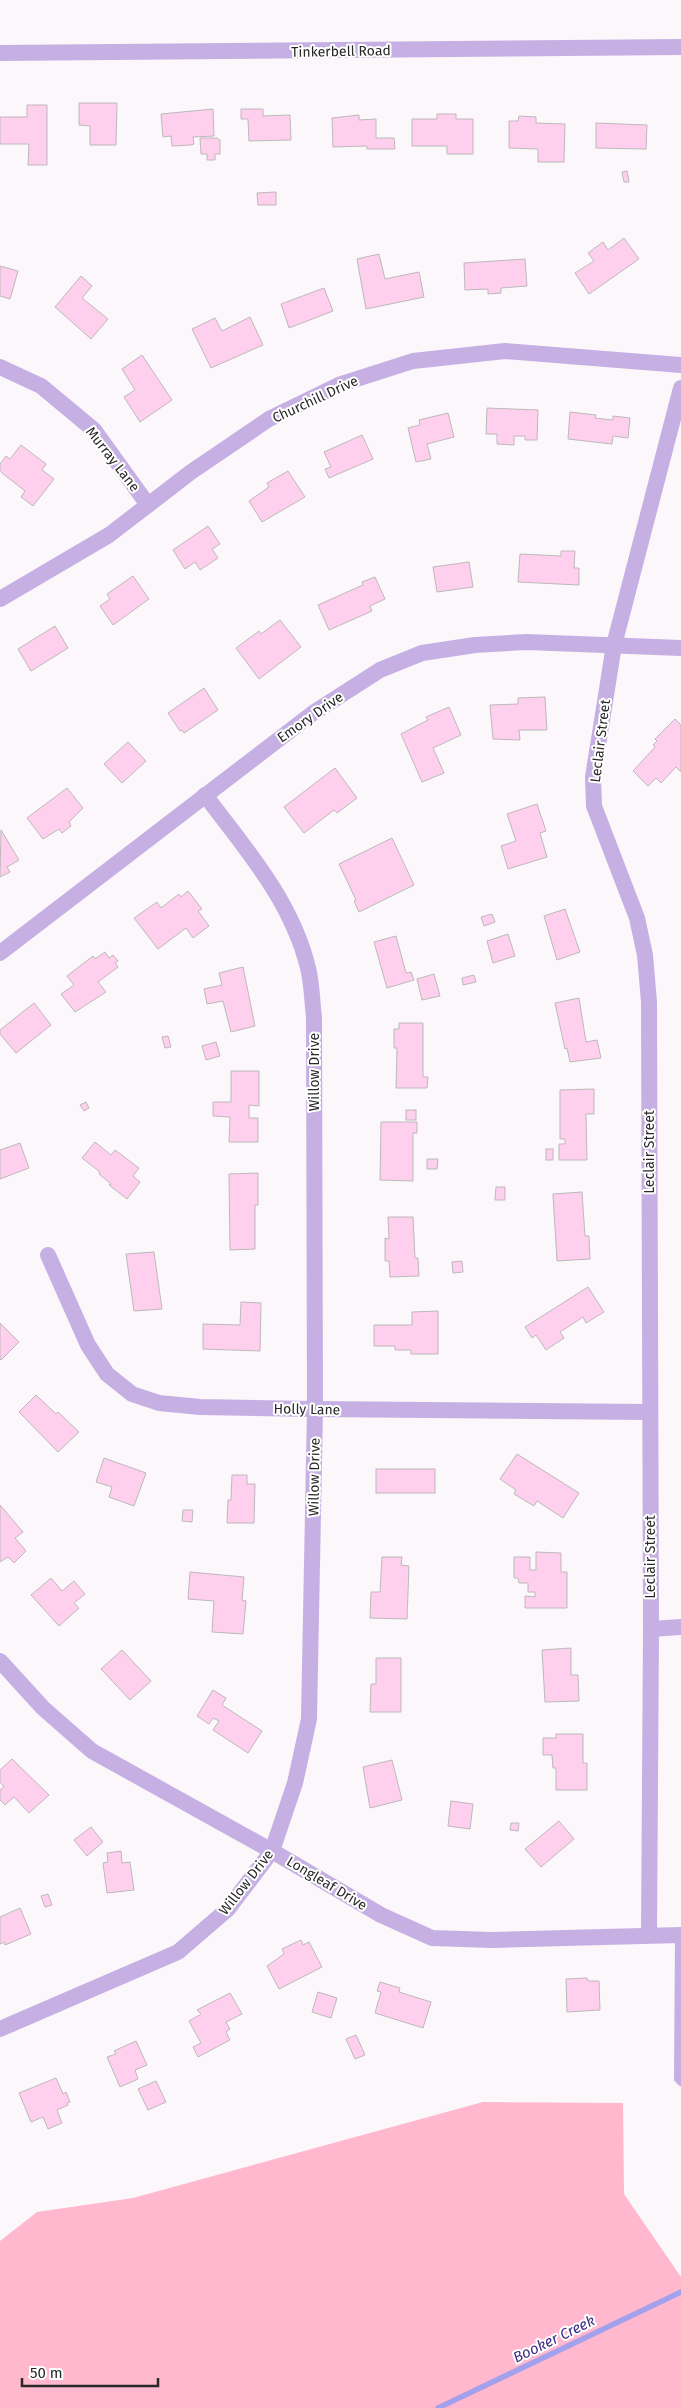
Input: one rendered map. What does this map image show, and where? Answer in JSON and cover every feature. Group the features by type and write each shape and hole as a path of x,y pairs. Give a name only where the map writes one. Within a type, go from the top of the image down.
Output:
{"street":[{"name":"Tinkerbell Road","path":"0,53 681,46"},
{"name":"Churchill Drive","path":"0,599 109,535 191,472 269,420 341,384 412,361 505,351 681,364"},
{"name":"Murray Lane","path":"0,367 41,386 94,430 148,505"},
{"name":"Leclair Street","path":"649,1935 651,1629 649,1002 645,955 637,918 594,806 593,777 614,645 681,388"},
{"name":"Emory Drive","path":"0,953 313,713 380,670 422,652 475,644 526,642 681,648"},
{"name":"Willow Drive","path":"0,2030 178,1952 228,1909 272,1851 296,1783 309,1719 315,1409 314,1017 308,968 292,924 266,877 205,795"},
{"name":"Holly Lane","path":"48,1255 88,1345 107,1374 132,1394 159,1403 200,1407 649,1412"},
{"path":"651,1629 681,1627"},
{"name":"Longleaf Drive","path":"2,1666 44,1708 92,1751 272,1851 381,1915 432,1938 493,1940 680,1935"}],"lane":[{"path":"680,1935 678,2079 681,2082"}],"shaded area":[{"path":"483,2102 623,2103 624,2194 681,2277 681,2408 0,2408 0,2241 37,2212 133,2198"}],"building":[{"path":"79,103 117,103 116,145 90,145 90,126 79,125"},
{"path":"27,105 47,105 47,165 28,165 29,144 0,144 0,117 27,117"},
{"path":"213,109 214,136 193,137 194,144 172,146 171,136 163,137 161,114"},
{"path":"241,109 263,109 263,116 290,115 291,140 249,141 248,119 241,119"},
{"path":"437,114 456,114 456,119 473,119 473,154 447,154 447,146 412,146 412,119 437,119"},
{"path":"359,115 359,120 376,119 376,138 394,138 395,149 367,149 367,146 333,147 332,118"},
{"path":"519,116 536,117 536,123 565,124 564,162 538,162 538,149 509,148 509,121 518,121"},
{"path":"596,123 647,125 646,149 596,148"},
{"path":"200,138 217,138 220,140 220,154 215,154 215,160 207,160 207,154 201,154"},
{"path":"627,171 629,182 624,182 622,172"},
{"path":"276,192 276,205 258,205 257,193"},
{"path":"624,238 639,259 589,294 575,273 594,261 588,253 603,242 608,250"},
{"path":"379,254 385,279 419,272 424,297 366,309 357,259"},
{"path":"525,259 527,286 501,288 501,293 488,294 488,289 465,290 464,263"},
{"path":"0,266 18,271 10,299 0,296"},
{"path":"81,276 92,286 82,298 108,319 91,339 55,307"},
{"path":"324,288 333,311 289,328 281,304"},
{"path":"250,317 263,345 211,368 192,329 215,318 222,331"},
{"path":"142,355 172,400 140,422 124,397 135,390 122,369"},
{"path":"487,408 538,410 537,440 525,440 525,436 514,436 514,445 497,444 497,434 486,434"},
{"path":"570,412 596,415 595,418 613,420 613,416 630,418 628,438 613,436 612,444 568,439"},
{"path":"448,413 454,437 427,444 431,459 416,462 408,428 420,425 419,420"},
{"path":"362,435 373,459 329,478 325,469 331,467 324,452"},
{"path":"21,445 46,464 42,470 54,479 33,506 21,497 25,491 2,473 0,469 0,464 6,456 10,459"},
{"path":"288,471 305,497 262,522 249,501 269,487 267,483"},
{"path":"208,526 220,544 212,549 218,558 200,570 195,562 185,569 173,550"},
{"path":"561,551 575,551 574,568 579,568 579,585 518,582 520,554 561,556"},
{"path":"469,562 473,587 437,592 433,567"},
{"path":"133,576 149,599 113,625 100,606 110,599 107,594"},
{"path":"375,577 385,599 370,606 372,611 329,630 318,605 363,585 362,582"},
{"path":"280,620 301,647 259,679 236,648 259,631 261,634"},
{"path":"55,626 68,648 31,671 18,649"},
{"path":"204,688 218,710 184,733 182,730 180,731 168,713"},
{"path":"545,697 547,730 519,730 520,740 493,739 490,705 518,704 518,698"},
{"path":"449,707 461,735 433,748 444,773 422,782 401,734 428,720 426,717"},
{"path":"675,719 681,725 681,772 676,767 661,783 656,778 648,786 633,771 655,747 653,745 657,741 655,739"},
{"path":"128,742 146,761 122,783 104,764"},
{"path":"335,768 357,798 337,813 334,810 304,833 284,807"},
{"path":"67,788 83,808 69,822 71,826 62,833 59,829 43,839 27,818"},
{"path":"537,804 546,831 540,833 547,857 508,869 501,846 516,841 507,814"},
{"path":"1,830 19,860 7,867 10,872 0,877"},
{"path":"392,838 414,885 359,912 354,901 356,900 339,864"},
{"path":"188,891 202,909 198,911 209,926 193,938 186,928 158,949 134,918 157,902 161,908 179,894 181,897"},
{"path":"565,909 580,952 557,960 544,916"},
{"path":"492,914 495,922 484,926 481,917"},
{"path":"508,934 515,956 493,963 487,941"},
{"path":"396,936 406,973 411,972 414,980 387,988 374,942"},
{"path":"105,952 109,958 113,955 118,961 115,963 118,967 98,982 106,992 75,1012 61,994 74,985 67,976 93,956 95,959"},
{"path":"243,967 255,1026 231,1032 223,1001 207,1004 204,989 222,985 219,973"},
{"path":"434,974 440,996 422,1000 417,979"},
{"path":"474,975 476,982 463,985 462,978"},
{"path":"579,998 586,1042 597,1040 601,1058 570,1062 567,1048 565,1049 555,1003"},
{"path":"34,1003 51,1025 16,1053 0,1034 0,1030"},
{"path":"399,1023 423,1023 423,1077 428,1077 427,1088 396,1088 397,1048 394,1048 394,1029 399,1029"},
{"path":"168,1036 171,1047 165,1048 162,1037"},
{"path":"216,1042 220,1056 206,1060 202,1046"},
{"path":"231,1071 259,1071 259,1106 249,1105 249,1118 258,1118 258,1142 229,1142 230,1117 213,1116 213,1102 231,1102"},
{"path":"594,1089 594,1114 586,1114 587,1160 559,1160 559,1144 565,1144 565,1139 560,1139 560,1090"},
{"path":"86,1102 89,1108 84,1111 80,1105"},
{"path":"406,1110 416,1110 416,1120 406,1120"},
{"path":"381,1122 417,1122 417,1133 413,1133 413,1181 380,1180"},
{"path":"95,1142 111,1155 115,1150 139,1168 133,1176 140,1182 127,1199 109,1185 111,1184 99,1174 100,1172 82,1158"},
{"path":"20,1143 29,1168 0,1179 0,1150"},
{"path":"546,1149 553,1149 553,1160 546,1160"},
{"path":"427,1159 438,1159 437,1169 427,1169"},
{"path":"258,1173 258,1205 255,1205 255,1249 230,1250 229,1174"},
{"path":"496,1187 505,1187 505,1200 495,1200"},
{"path":"582,1192 585,1236 589,1236 590,1259 557,1261 553,1194"},
{"path":"388,1217 413,1217 415,1258 418,1258 419,1276 390,1277 389,1261 385,1261 385,1238 389,1239"},
{"path":"154,1252 162,1309 134,1311 126,1254"},
{"path":"462,1261 463,1272 453,1273 452,1262"},
{"path":"588,1287 604,1312 586,1323 583,1317 560,1332 564,1338 546,1350 536,1335 532,1338 525,1327"},
{"path":"241,1302 261,1303 260,1351 203,1349 203,1324 240,1325"},
{"path":"438,1311 438,1354 411,1354 411,1350 395,1350 395,1346 374,1346 374,1325 412,1325 412,1312"},
{"path":"0,1323 19,1342 1,1360 0,1359"},
{"path":"36,1395 79,1432 58,1452 19,1412"},
{"path":"517,1454 579,1493 563,1518 537,1501 534,1506 514,1494 516,1490 500,1479"},
{"path":"104,1458 146,1473 134,1506 109,1497 112,1487 96,1482"},
{"path":"376,1469 435,1469 435,1493 376,1493"},
{"path":"232,1475 247,1475 247,1484 255,1484 254,1523 227,1523 228,1500 231,1500"},
{"path":"0,1505 23,1532 15,1538 26,1551 14,1563 8,1557 0,1562"},
{"path":"183,1510 193,1510 192,1522 182,1521"},
{"path":"536,1552 561,1553 561,1572 567,1572 567,1608 525,1608 525,1596 535,1597 535,1592 528,1592 528,1583 519,1583 518,1578 514,1578 514,1557 530,1557 530,1570 536,1570"},
{"path":"382,1557 402,1557 401,1565 409,1566 407,1619 370,1618 371,1592 380,1592"},
{"path":"190,1572 244,1577 242,1600 246,1601 243,1634 212,1632 214,1601 188,1599"},
{"path":"51,1578 62,1591 74,1581 85,1594 74,1603 79,1608 59,1626 31,1595"},
{"path":"571,1648 571,1675 578,1675 579,1701 545,1702 542,1650"},
{"path":"122,1650 151,1681 130,1700 101,1669"},
{"path":"376,1658 401,1658 401,1712 370,1712 371,1684 376,1684"},
{"path":"213,1690 226,1698 222,1705 262,1731 248,1753 213,1730 219,1721 213,1718 209,1724 197,1716"},
{"path":"556,1734 583,1734 583,1763 587,1763 587,1790 556,1790 556,1768 553,1768 552,1755 543,1755 543,1738 556,1738"},
{"path":"12,1759 49,1795 29,1813 14,1797 5,1805 0,1800 0,1790 4,1787 0,1782 0,1770"},
{"path":"392,1760 402,1800 370,1808 363,1767"},
{"path":"451,1801 473,1804 470,1829 448,1826"},
{"path":"559,1821 574,1839 541,1867 525,1849"},
{"path":"511,1823 519,1823 518,1831 510,1830"},
{"path":"91,1827 103,1842 87,1856 74,1840"},
{"path":"121,1851 122,1863 130,1862 134,1890 107,1893 103,1863 108,1862 107,1853"},
{"path":"48,1894 52,1905 45,1907 41,1896"},
{"path":"20,1908 31,1934 5,1945 4,1942 0,1944 0,1917"},
{"path":"301,1940 303,1945 309,1942 322,1967 279,1989 267,1966 284,1954 282,1949"},
{"path":"587,1978 588,1981 599,1981 600,2010 567,2012 566,1979"},
{"path":"380,1982 400,1988 399,1992 431,2002 423,2028 375,2013 381,1992 377,1991"},
{"path":"318,1992 337,1998 331,2018 312,2012"},
{"path":"230,1993 242,2014 226,2022 230,2029 226,2032 230,2040 198,2057 193,2047 201,2043 189,2021 201,2014 197,2010"},
{"path":"356,2035 365,2055 355,2059 346,2039"},
{"path":"136,2041 147,2065 135,2070 138,2079 120,2087 107,2057 116,2054 114,2051"},
{"path":"56,2078 63,2094 66,2092 70,2102 67,2103 68,2105 57,2110 62,2123 48,2129 43,2117 31,2122 19,2093"},
{"path":"156,2081 166,2102 148,2110 138,2089"}],"waterway":[{"name":"Booker Creek","path":"438,2408 681,2292"}]}
